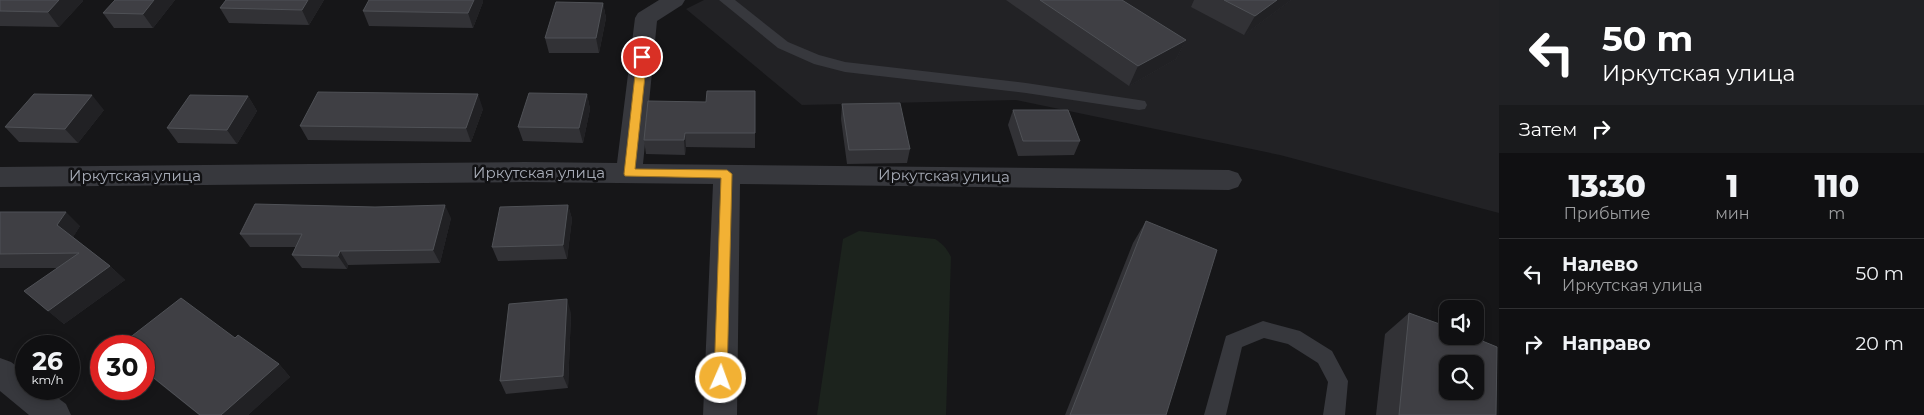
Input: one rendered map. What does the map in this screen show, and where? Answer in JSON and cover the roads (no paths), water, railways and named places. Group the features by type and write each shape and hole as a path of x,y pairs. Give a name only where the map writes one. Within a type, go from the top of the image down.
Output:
{"street":[{"path":"629,174 646,18 674,0"},
{"name":"Иркутская улица","path":"0,177 524,172 1229,180"},
{"path":"720,415 727,174"},
{"path":"0,373 54,415"}],"lane":[{"path":"726,0 783,45 814,59 846,66 1026,88 1140,105"},
{"path":"1215,415 1233,342 1263,328 1293,336 1325,357 1338,382 1334,415"}]}
